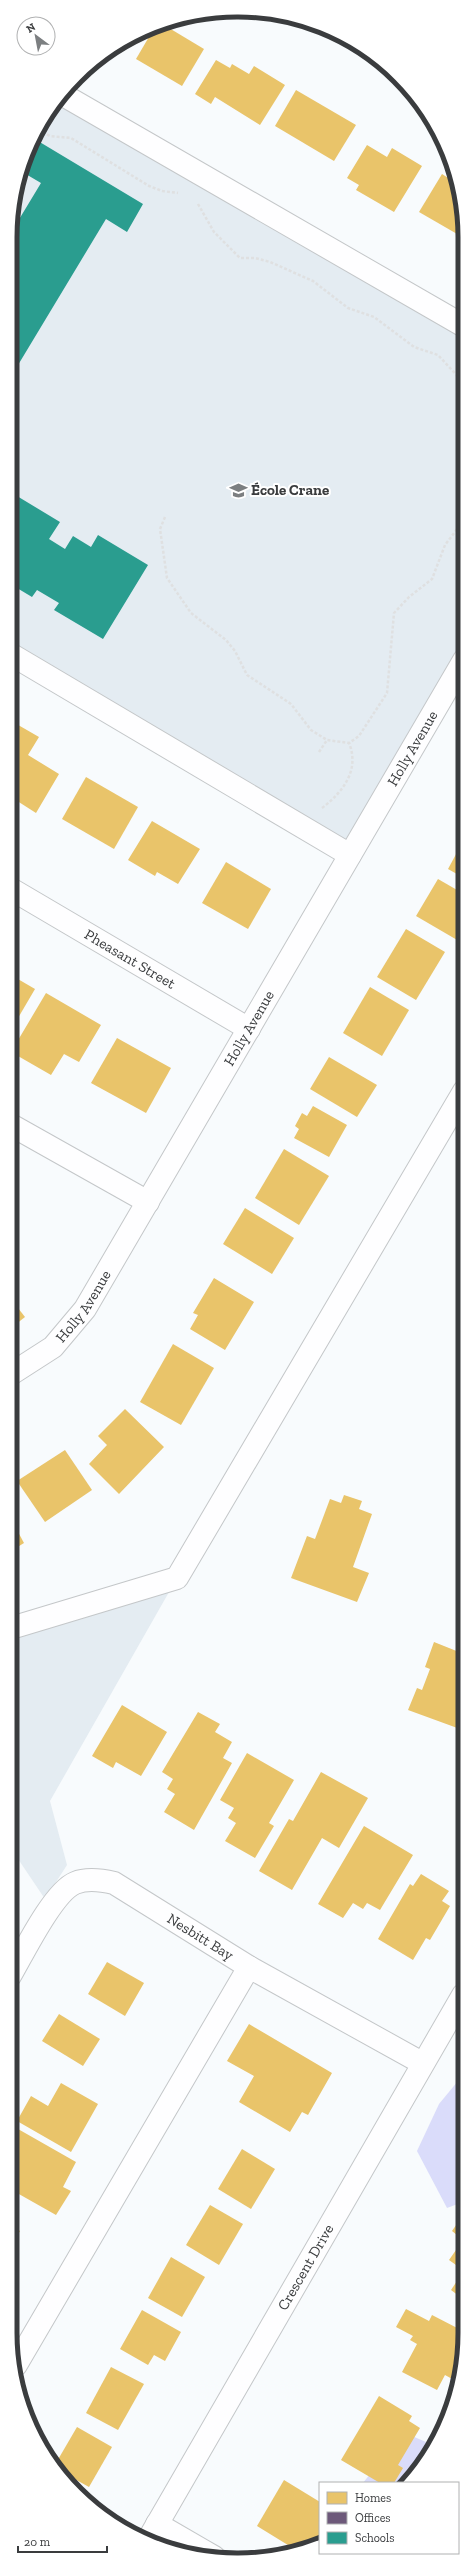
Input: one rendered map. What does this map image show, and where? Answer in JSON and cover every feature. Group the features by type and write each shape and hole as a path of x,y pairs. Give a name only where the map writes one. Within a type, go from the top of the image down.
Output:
{"street":[{"path":"68,97 458,323"},
{"path":"17,658 350,855"},
{"name":"Holly Avenue","path":"17,1370 53,1347 69,1330 85,1309 458,670"},
{"name":"Pheasant Street","path":"17,893 249,1029"},
{"path":"17,1626 177,1578 458,1101"},
{"path":"17,1127 148,1202"},
{"name":"Nesbitt Bay","path":"17,1964 60,1892 74,1883 100,1880 114,1883 249,1967 422,2063"},
{"path":"19,2360 249,1967"},
{"name":"Crescent Drive","path":"153,2532 422,2063 458,2003"},
{"path":"153,2532 195,2549"}],"path":[{"path":"44,133 50,136 71,138 149,186 162,191 181,193"},
{"path":"194,199 214,232 240,258 255,258 270,262 313,281 348,308 374,317 414,346 438,355 458,377"},
{"path":"166,517 160,529 167,578 179,598 191,613 226,640 235,651 247,675 291,704 311,730 327,740 349,743 359,736 388,693 394,613 404,601 432,579 445,545 458,528"},
{"path":"319,752 327,740"},
{"path":"307,829 318,811 339,795 347,783 354,754 349,743"}],"shaded area":[{"name":"École Crane","path":"68,97 458,323 458,670 350,855 17,658 17,223 21,194 34,153 54,115"},
{"path":"177,1578 50,1801 67,1865 45,1899 17,1857 17,1626"},
{"path":"458,2081 458,2204 447,2208 417,2151 439,2104"},
{"path":"412,2436 428,2443 421,2455 399,2482 364,2482 377,2465"}],"building: Homes":[{"path":"169,28 204,49 182,86 136,59 150,35"},
{"path":"216,60 230,68 232,64 249,74 254,66 285,85 260,125 215,97 211,104 195,94"},
{"path":"296,90 356,125 334,161 275,126"},
{"path":"367,145 387,157 392,148 422,166 394,212 356,190 359,185 347,178"},
{"path":"442,174 450,179 454,194 458,235 419,212"},
{"path":"17,724 39,737 28,755 59,774 36,813 17,801"},
{"path":"86,777 138,807 114,849 62,819"},
{"path":"152,821 200,849 178,884 157,872 155,876 128,860"},
{"path":"458,851 458,875 448,869"},
{"path":"226,862 271,889 248,929 202,903"},
{"path":"438,879 458,891 458,940 416,916"},
{"path":"406,929 445,952 416,1000 377,977"},
{"path":"17,978 35,989 17,1020"},
{"path":"370,987 409,1010 382,1056 343,1033"},
{"path":"46,993 101,1025 79,1062 64,1054 51,1075 17,1055 17,1042"},
{"path":"117,1038 171,1068 146,1113 91,1083"},
{"path":"329,1057 377,1085 357,1117 310,1089"},
{"path":"313,1106 347,1125 329,1157 294,1138 299,1129 295,1126 302,1113 307,1116"},
{"path":"284,1149 329,1176 299,1225 255,1198"},
{"path":"245,1208 294,1238 272,1274 223,1244"},
{"path":"214,1278 254,1302 225,1350 190,1329 198,1315 193,1313"},
{"path":"17,1307 25,1317 17,1323"},
{"path":"173,1344 214,1368 181,1425 140,1402"},
{"path":"125,1409 164,1447 119,1494 89,1464 107,1445 98,1436"},
{"path":"65,1450 92,1490 45,1522 17,1481"},
{"path":"344,1495 362,1501 359,1509 372,1514 353,1567 369,1573 357,1602 291,1578 307,1536 315,1539 330,1499 341,1503"},
{"path":"17,1530 24,1543 17,1547"},
{"path":"434,1642 458,1652 458,1728 408,1710 417,1688 422,1690 430,1669 425,1667"},
{"path":"122,1705 167,1732 141,1776 116,1762 113,1768 92,1756"},
{"path":"198,1712 220,1724 215,1732 232,1742 223,1758 232,1763 194,1830 164,1812 175,1794 167,1789 173,1779 162,1772"},
{"path":"247,1753 294,1780 269,1823 274,1826 255,1858 225,1841 236,1823 228,1818 234,1808 220,1800"},
{"path":"321,1772 368,1798 339,1848 322,1838 292,1890 259,1871 289,1819 293,1821"},
{"path":"364,1826 413,1855 380,1910 367,1903 363,1909 353,1903 343,1918 318,1904"},
{"path":"421,1874 449,1891 442,1901 450,1906 430,1940 426,1938 413,1960 378,1939 410,1884 413,1886"},
{"path":"107,1962 144,1983 125,2016 88,1994"},
{"path":"59,2014 100,2039 83,2066 42,2041"},
{"path":"249,2024 332,2073 308,2115 302,2112 290,2132 239,2102 254,2076 227,2061"},
{"path":"61,2083 98,2104 71,2152 17,2121 31,2096 48,2106"},
{"path":"17,2128 76,2162 63,2187 71,2191 56,2215 17,2193"},
{"path":"242,2149 275,2169 251,2209 218,2189"},
{"path":"210,2205 243,2224 219,2265 186,2245"},
{"path":"458,2222 458,2236 452,2231"},
{"path":"17,2229 20,2231 17,2236"},
{"path":"458,2247 458,2266 449,2260"},
{"path":"171,2257 205,2277 182,2317 148,2298"},
{"path":"458,2280 458,2295 451,2290"},
{"path":"406,2309 429,2321 432,2315 458,2328 458,2347 453,2379 445,2375 437,2390 402,2372 417,2344 410,2340 413,2336 396,2327"},
{"path":"142,2310 181,2332 165,2361 154,2355 148,2365 120,2349"},
{"path":"111,2367 144,2384 118,2430 86,2413"},
{"path":"379,2396 412,2416 409,2421 420,2428 398,2465 403,2468 395,2482 378,2482 341,2460"},
{"path":"77,2427 112,2447 89,2487 71,2477 58,2460"},
{"path":"284,2480 319,2501 319,2537 290,2546 257,2526"}],"building: Schools":[{"path":"39,142 143,204 127,232 106,219 17,367 17,223 41,183 27,175"},
{"path":"17,496 60,522 49,539 65,549 73,536 91,547 98,535 148,565 103,639 54,610 59,603 37,590 32,597 17,588"}],"place":[{"name":"École Crane","path":"238,490"}]}
